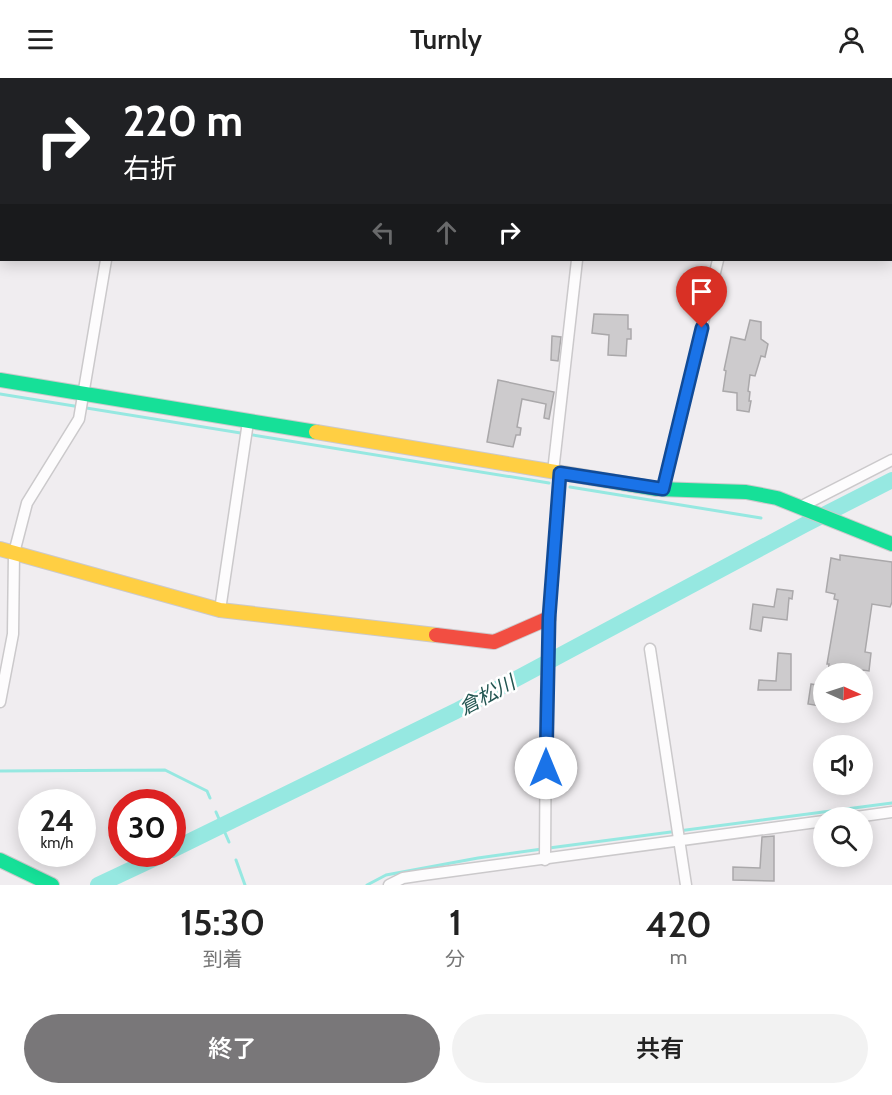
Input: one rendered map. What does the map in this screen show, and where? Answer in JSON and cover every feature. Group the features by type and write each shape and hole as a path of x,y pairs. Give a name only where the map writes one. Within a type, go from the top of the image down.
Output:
{"street":[{"path":"0,702 13,634 14,553 27,503 79,418 106,261"},
{"path":"545,852 549,618 557,473 577,261"},
{"path":"663,489 718,261"},
{"path":"0,380 248,425 275,425 663,489 746,492 777,498 892,544"},
{"path":"220,610 248,425"},
{"path":"800,507 892,460"},
{"path":"0,549 220,610 494,642 549,618"},
{"path":"650,649 686,885"},
{"path":"873,815 892,812"},
{"path":"395,884 545,852 679,839 813,822"},
{"path":"0,860 52,885"}],"building":[{"path":"594,314 628,315 631,339 627,339 626,356 608,355 609,335 592,333"},
{"path":"750,320 761,322 761,339 768,344 765,357 761,356 755,376 750,375 749,412 737,410 737,393 723,391 726,371 724,370 731,337 745,340"},
{"path":"552,336 561,337 558,361 551,360"},
{"path":"498,380 554,392 549,419 544,418 546,404 522,399 517,427 521,428 520,435 516,435 513,447 487,442"},
{"path":"840,555 892,562 890,607 872,604 865,652 871,653 870,663 827,663 838,600 834,599 835,594 826,592 831,558 840,560"},
{"path":"777,589 793,591 792,599 789,598 787,620 763,617 761,631 750,629 753,604 774,607"},
{"path":"778,653 791,654 791,690 758,690 759,680 776,681"},
{"path":"811,684 813,684 813,705 808,704"},
{"path":"774,836 774,881 733,880 733,867 760,868 762,837"}],"waterway":[{"path":"0,394 549,483"},
{"name":"倉松川","path":"186,843 456,711 892,480"},
{"path":"570,487 761,518"},
{"path":"0,771 165,770 207,791 210,798"},
{"path":"549,848 892,803"},
{"name":"倉松川","path":"216,812 229,842"},
{"path":"367,885 386,875 542,849"},
{"path":"236,860 245,885"},
{"name":"倉松川","path":"98,885 136,867"}],"traffic: fast":[{"path":"0,380 316,432"},
{"path":"592,478 657,489 746,492 777,498 892,544"},
{"path":"0,860 52,885"}],"traffic: slow":[{"path":"316,432 592,478"},
{"path":"0,549 220,610 436,635"}],"traffic: jam":[{"path":"436,635 494,642 549,618"}],"route":[{"path":"546,768 549,618 560,473 663,489 702,328"}]}
